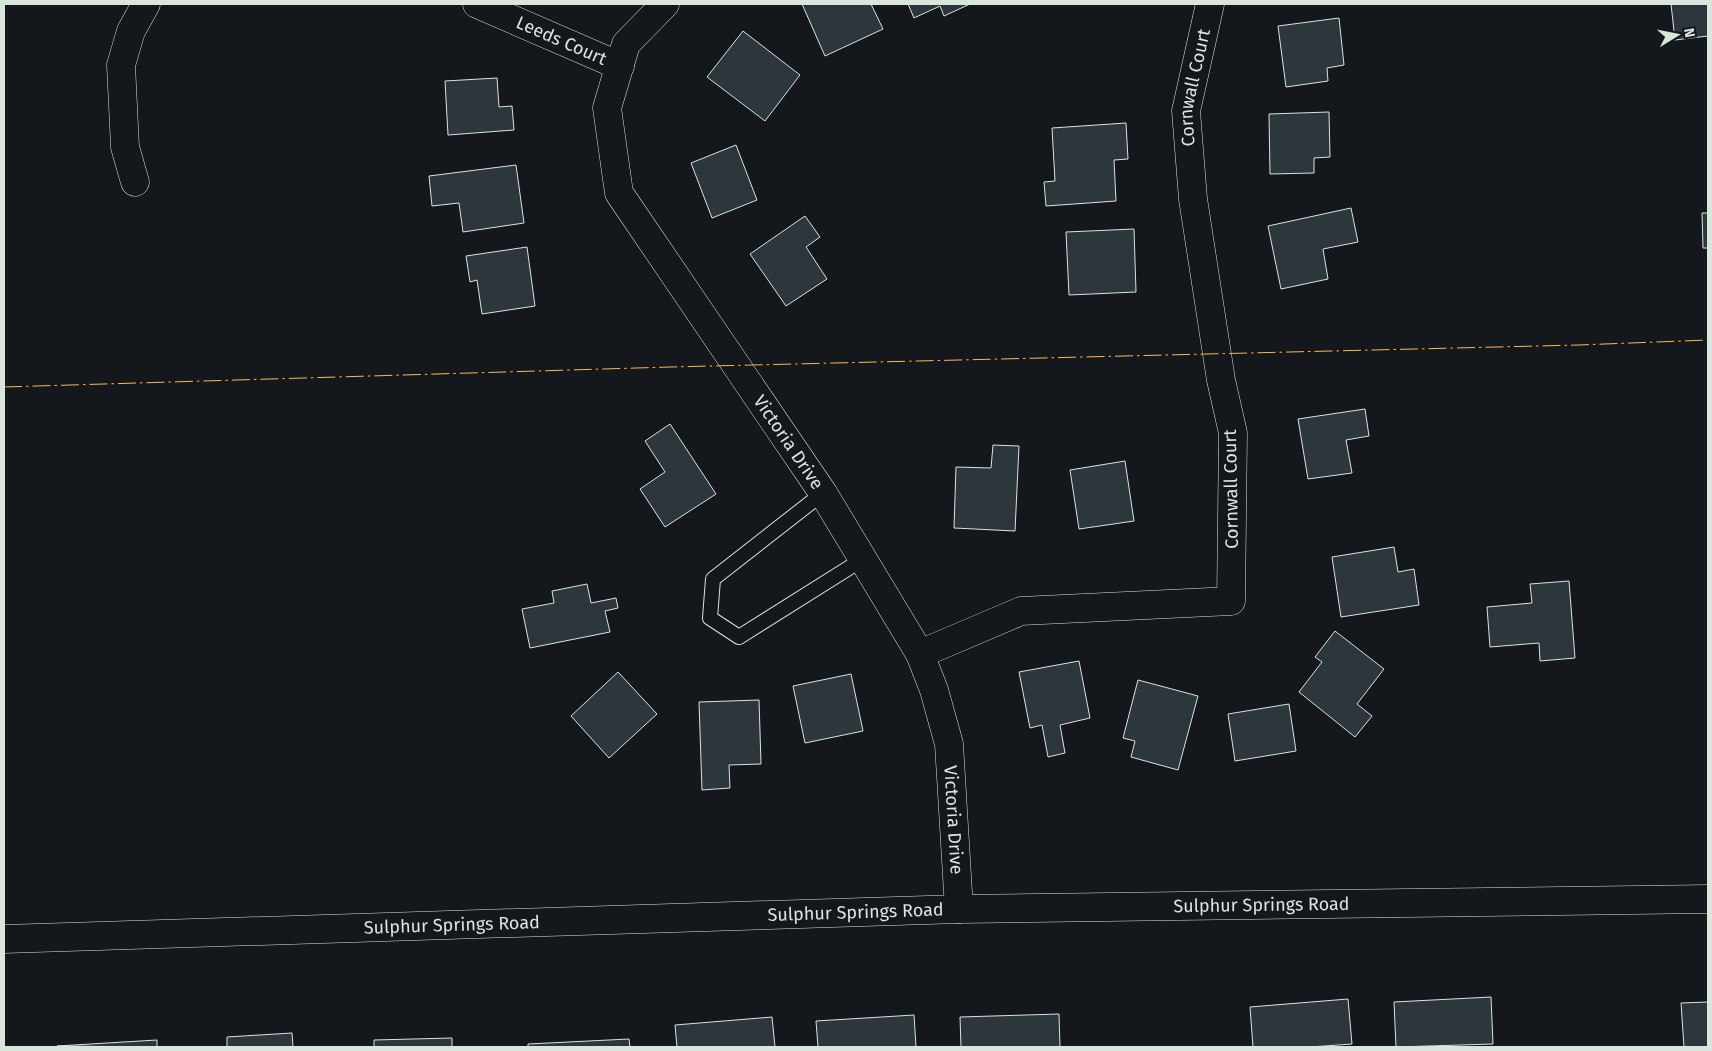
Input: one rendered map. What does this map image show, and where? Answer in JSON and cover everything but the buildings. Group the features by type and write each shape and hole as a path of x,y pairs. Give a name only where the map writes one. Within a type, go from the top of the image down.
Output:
{"street":[{"path":"135,182 125,147 121,65 131,31 146,4"},
{"name":"Leeds Court","path":"477,4 620,66"},
{"name":"Victoria Drive","path":"665,4 626,44 608,108 619,193 823,493 920,654 934,690 949,744 959,909"},
{"name":"Cornwall Court","path":"920,654 1022,611 1231,601 1233,433 1221,380 1194,209 1186,111 1210,4"},
{"name":"Sulphur Springs Road","path":"4,939 959,909 1708,899"}],"lane":[{"path":"823,493 712,579 710,618 739,637 863,559"}],"power":[{"path":"4,387 670,367 1579,345 1708,340"}]}
